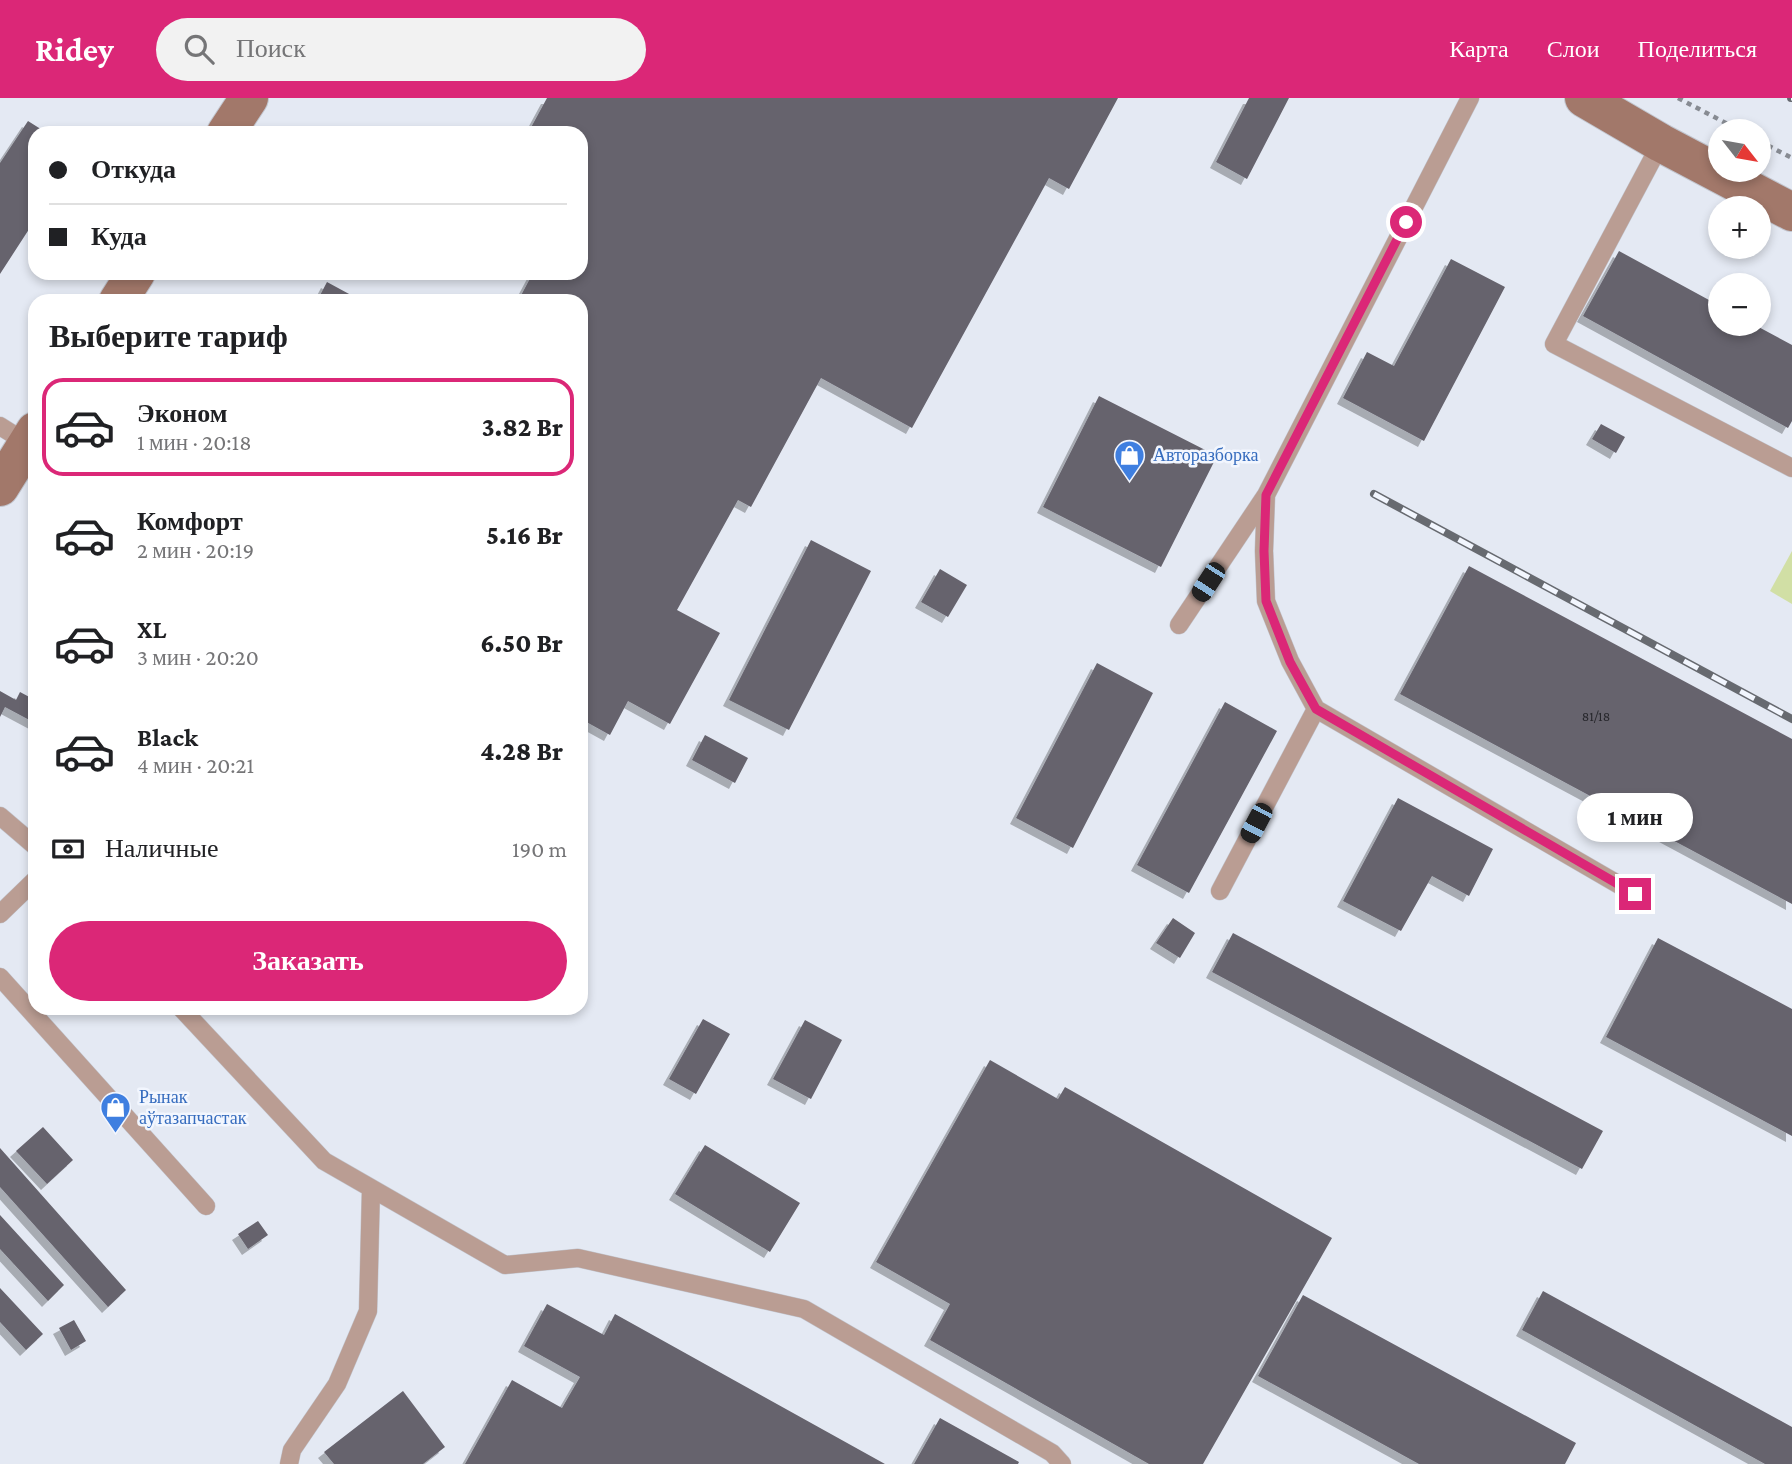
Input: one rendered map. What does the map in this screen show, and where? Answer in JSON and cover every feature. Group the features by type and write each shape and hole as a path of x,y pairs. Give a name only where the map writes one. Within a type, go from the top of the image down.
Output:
{"street":[{"path":"230,126 248,98"},
{"path":"1584,98 1661,143 1792,212"},
{"path":"0,486 21,433"}],"lane":[{"path":"1180,625 1266,495 1470,98"},
{"path":"1661,143 1554,344 1792,468"},
{"path":"1266,495 1266,601 1290,662 1316,709 1635,894"},
{"path":"1220,891 1316,709"},
{"path":"0,816 28,840"},
{"path":"0,914 28,887"},
{"path":"0,977 28,1008"},
{"path":"34,1015 205,1206"},
{"path":"188,1015 324,1161 505,1265 578,1258 804,1309 1052,1453 1062,1464"},
{"path":"289,1464 292,1450 337,1384 368,1311 371,1188"}],"path":[{"path":"1678,98 1718,119"},
{"path":"1771,147 1792,158"}],"green space":[{"path":"1792,551 1792,604 1770,591"}],"building":[{"path":"547,98 1118,98 1069,189 1049,178 912,428 821,378 751,507 738,500 677,610 720,633 670,724 628,701 610,735 588,723 588,294 522,294 529,280 588,280 588,126 532,126"},
{"path":"1249,98 1289,98 1247,179 1216,162"},
{"path":"28,121 36,126 28,126 28,231 0,274 0,163"},
{"path":"1619,251 1708,299 1708,336 1771,336 1771,334 1792,345 1792,421 1788,428 1583,316"},
{"path":"1451,259 1505,287 1424,441 1343,398 1367,352 1394,366"},
{"path":"327,282 349,294 321,294"},
{"name":"Авторазборка","path":"1099,396 1217,456 1161,567 1043,507"},
{"path":"1601,424 1625,437 1616,453 1592,439"},
{"path":"811,540 871,571 789,730 729,700"},
{"path":"1469,566 1792,739 1792,904 1400,694"},
{"path":"940,569 967,585 948,617 921,602"},
{"path":"1097,663 1153,693 1073,848 1016,818"},
{"path":"0,691 16,700 20,692 28,696 28,719 5,707 0,717"},
{"path":"1225,702 1277,731 1189,893 1137,865"},
{"path":"705,735 748,758 735,783 692,760"},
{"path":"1398,798 1493,849 1469,896 1432,876 1401,931 1343,901"},
{"path":"1173,918 1195,933 1180,958 1156,943"},
{"path":"1233,933 1603,1131 1582,1169 1212,972"},
{"path":"1658,938 1792,1009 1792,1136 1606,1037"},
{"path":"703,1019 730,1034 696,1094 669,1079"},
{"path":"805,1020 842,1040 811,1099 773,1079"},
{"path":"990,1060 1058,1099 1065,1087 1332,1238 1203,1464 1149,1464 930,1340 950,1304 876,1262"},
{"path":"43,1127 73,1160 47,1184 16,1151"},
{"path":"705,1145 800,1203 770,1252 675,1194"},
{"path":"0,1148 126,1290 108,1307 0,1187"},
{"path":"0,1215 64,1285 48,1301 0,1249"},
{"path":"258,1221 268,1235 248,1249 238,1234"},
{"path":"0,1288 43,1334 26,1350 0,1322"},
{"path":"1543,1291 1792,1427 1792,1464 1765,1464 1522,1330"},
{"path":"1303,1295 1576,1443 1565,1464 1419,1464 1258,1376"},
{"path":"547,1304 604,1335 615,1314 885,1464 465,1464 512,1380 562,1408 580,1377 524,1346"},
{"path":"74,1320 86,1341 71,1350 59,1328"},
{"path":"403,1391 445,1447 423,1464 334,1464 324,1452"},
{"path":"940,1418 1019,1462 1018,1464 914,1464"}],"railway":[{"path":"1374,494 1792,719"}],"place":[{"name":"Авторазборка","path":"1130,482"},
{"name":"Рынак аўтазапчастак","path":"116,1134"}],"route":[{"path":"1406,222 1266,495 1266,601 1290,662 1316,709 1635,894"}]}
